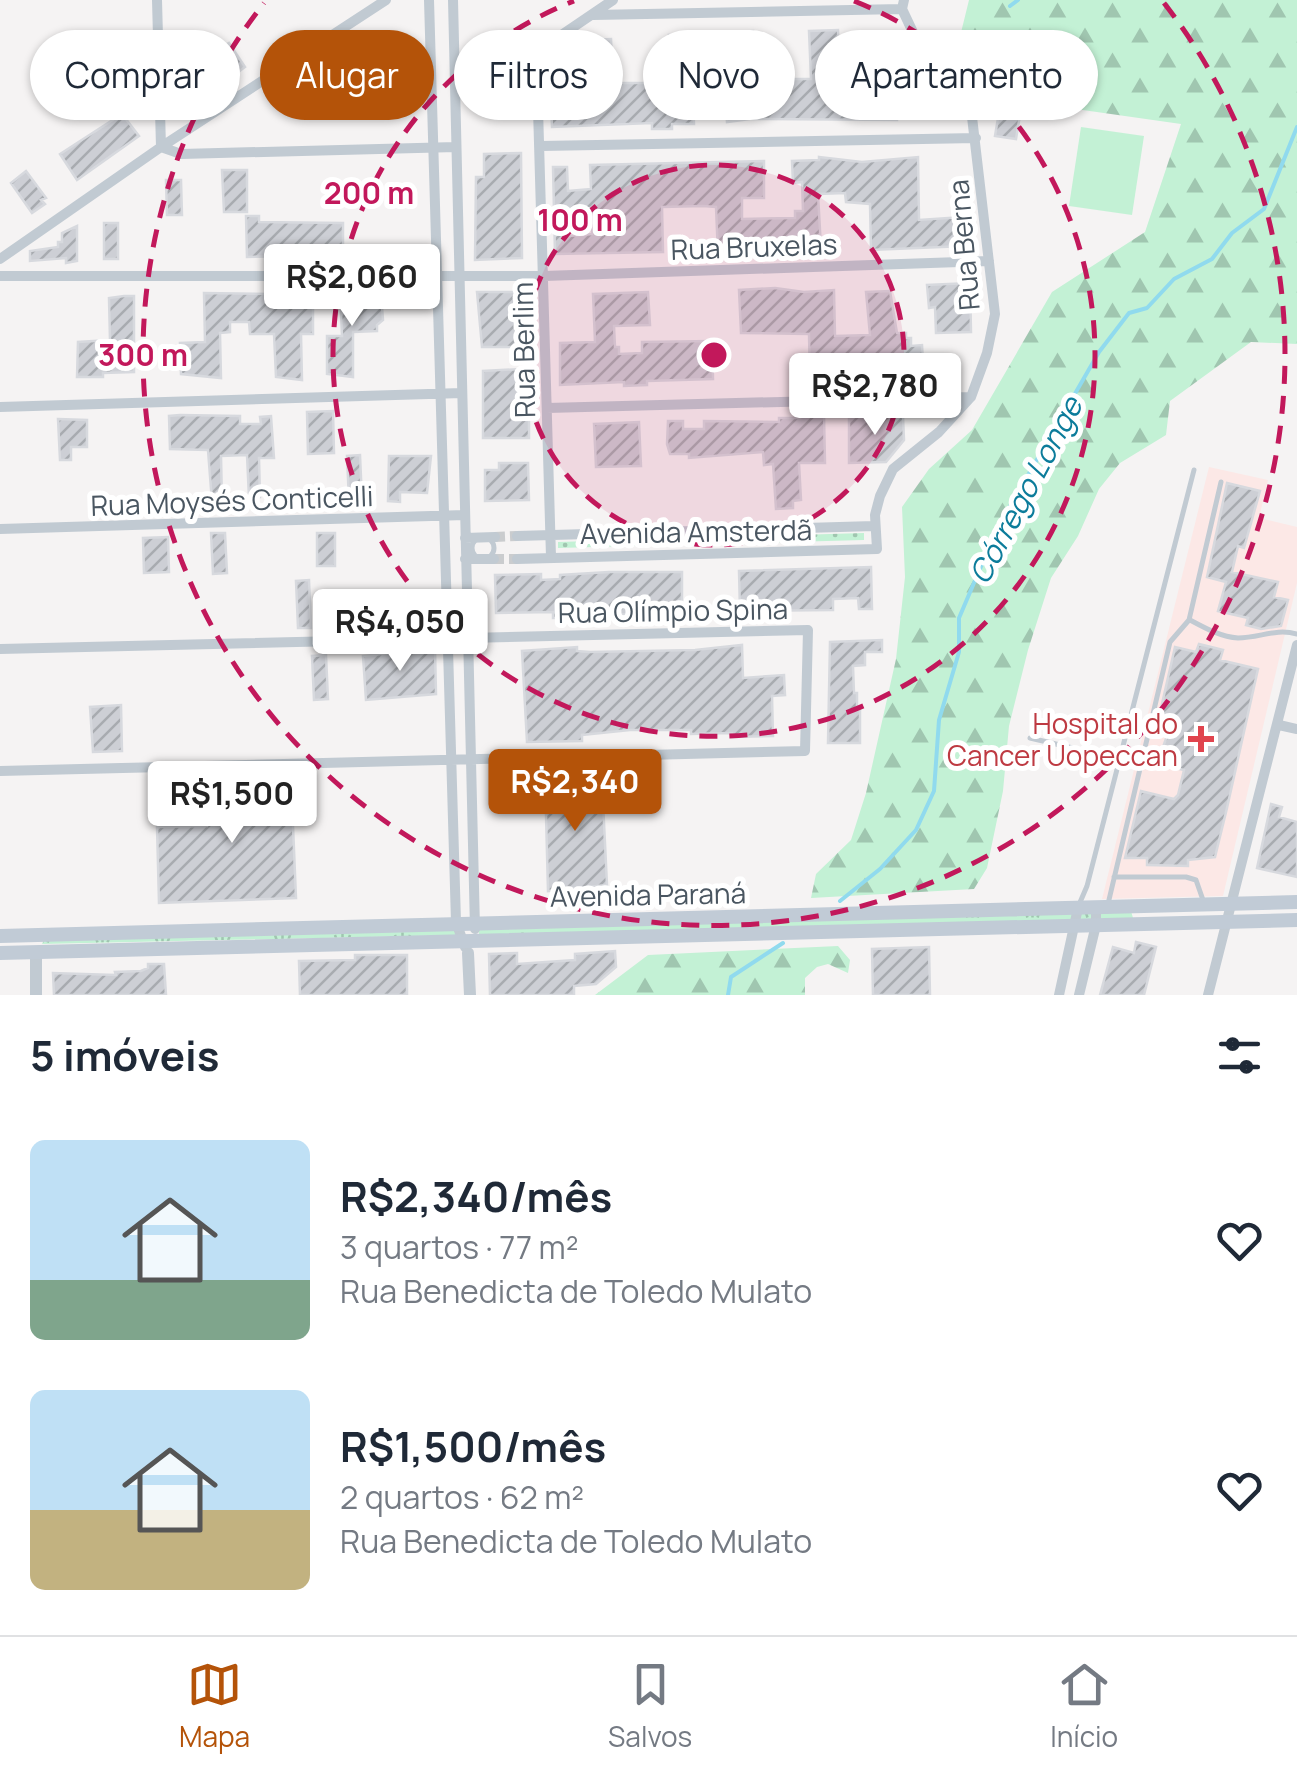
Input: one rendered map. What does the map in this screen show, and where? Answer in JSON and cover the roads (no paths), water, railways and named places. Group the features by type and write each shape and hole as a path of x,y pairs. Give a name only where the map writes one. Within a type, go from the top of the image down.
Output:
{"main road":[{"name":"Avenida Paraná","path":"0,936 1297,902"},
{"path":"1136,906 1136,923"},
{"name":"Avenida Paraná","path":"0,953 1297,920"},
{"path":"35,935 36,953"}],"street":[{"path":"156,0 161,147"},
{"path":"0,259 161,147 386,0"},
{"path":"429,0 449,760 456,922 468,944"},
{"path":"454,0 475,922 468,944 470,995"},
{"name":"Rua Berlim","path":"550,558 539,58 544,47 613,0"},
{"path":"590,16 903,4"},
{"name":"Rua Berna","path":"874,526 880,496 892,469 939,432 971,397 988,354 995,314 972,117 926,62 903,4"},
{"path":"541,146 976,138"},
{"path":"161,147 181,154 456,147"},
{"name":"Rua Bruxelas","path":"0,276 544,276 989,261"},
{"path":"0,406 462,393"},
{"path":"547,408 971,397"},
{"name":"Rua Moysés Conticelli","path":"0,529 465,515"},
{"name":"Avenida Amsterdã","path":"517,536 874,526 877,550 517,559"},
{"path":"465,538 489,537"},
{"path":"466,560 489,559"},
{"name":"Rua Olímpio Spina","path":"0,649 808,630 805,752 470,760"},
{"path":"1208,995 1297,645"},
{"path":"1278,725 1297,730"},
{"path":"0,771 470,760"},
{"path":"1079,995 1101,907"},
{"path":"1058,995 1078,908"},
{"path":"36,953 36,995"}],"lane":[{"path":"1078,908 1087,886 1194,470"},
{"path":"1101,907 1114,877 1170,642 1189,620 1220,482"},
{"path":"489,537 494,546 489,559 476,557 474,543 489,537"},
{"path":"1189,620 1224,636 1242,638 1282,630 1297,634"},
{"path":"1030,738 1120,759"},
{"path":"1114,877 1196,880 1204,903"},
{"path":"1087,886 1101,907"}],"waterway":[{"path":"1010,6 1018,0"},
{"name":"Córrego Longe","path":"840,901 880,869 916,830 934,791 939,720 959,652 959,618 997,529 1099,352 1129,313 1147,308 1174,279 1212,259 1232,233 1264,209 1297,127"},
{"name":"Córrego Longe","path":"728,995 731,977 783,943"}],"tunnel":[{"path":"495,537 517,536"},
{"path":"494,559 517,559"}],"place":[{"name":"Hospital do Cancer Uopeccan","path":"1201,739"}]}
